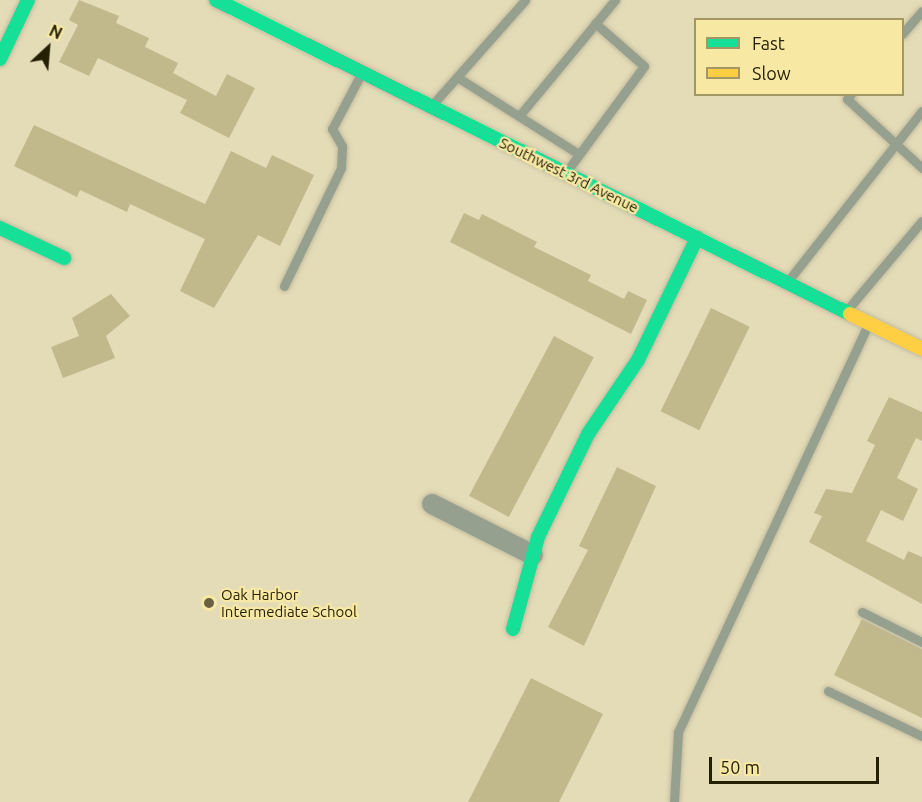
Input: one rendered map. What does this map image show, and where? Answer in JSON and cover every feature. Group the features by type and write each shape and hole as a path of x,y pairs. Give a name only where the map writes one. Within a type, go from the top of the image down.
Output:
{"street":[{"path":"0,59 28,0"},
{"name":"Southwest 3rd Avenue","path":"216,0 922,349"},
{"path":"0,228 64,258"},
{"path":"513,629 533,555 588,434 638,360 697,238"},
{"path":"432,504 533,555"}],"lane":[{"path":"431,106 525,0"},
{"path":"519,116 615,0"},
{"path":"904,33 922,11"},
{"path":"565,173 644,66 595,23"},
{"path":"284,286 342,168 342,146 333,129 362,72"},
{"path":"457,76 579,154"},
{"path":"849,96 847,99 922,168"},
{"path":"787,283 894,143 922,111"},
{"path":"845,312 922,221"},
{"path":"674,802 678,732 869,323"},
{"path":"862,612 922,642"},
{"path":"828,691 922,736"}],"building":[{"path":"79,0 119,16 116,23 149,38 145,47 178,63 173,73 216,96 227,74 255,88 229,138 180,113 187,100 98,58 89,76 59,62 78,25 69,20"},
{"path":"34,125 205,204 231,151 266,168 272,155 314,175 280,246 258,235 214,308 180,291 205,239 130,204 127,212 80,190 77,197 14,166"},
{"path":"464,213 479,220 482,214 537,242 534,247 591,275 588,281 624,299 628,291 647,300 631,334 450,242"},
{"path":"111,294 130,316 106,336 115,358 63,378 51,347 79,336 72,318"},
{"path":"711,308 750,327 699,430 661,411"},
{"path":"554,336 594,357 509,517 469,496"},
{"path":"889,397 922,412 922,441 916,438 897,478 918,489 903,521 881,510 866,541 904,560 908,551 922,557 922,604 809,542 822,516 814,513 826,489 852,493 875,445 867,441"},
{"path":"617,467 656,486 584,646 548,627 588,550 579,546"},
{"path":"862,619 922,649 922,718 834,675"},
{"path":"531,678 603,714 559,802 468,802"}],"traffic: fast":[{"path":"0,59 28,0"},
{"path":"216,0 850,314"},
{"path":"0,228 64,258"},
{"path":"513,629 538,537 588,434 638,360 697,238"}],"traffic: slow":[{"path":"850,314 922,349"}],"place":[{"name":"Oak Harbor Intermediate School","path":"209,603"}]}
